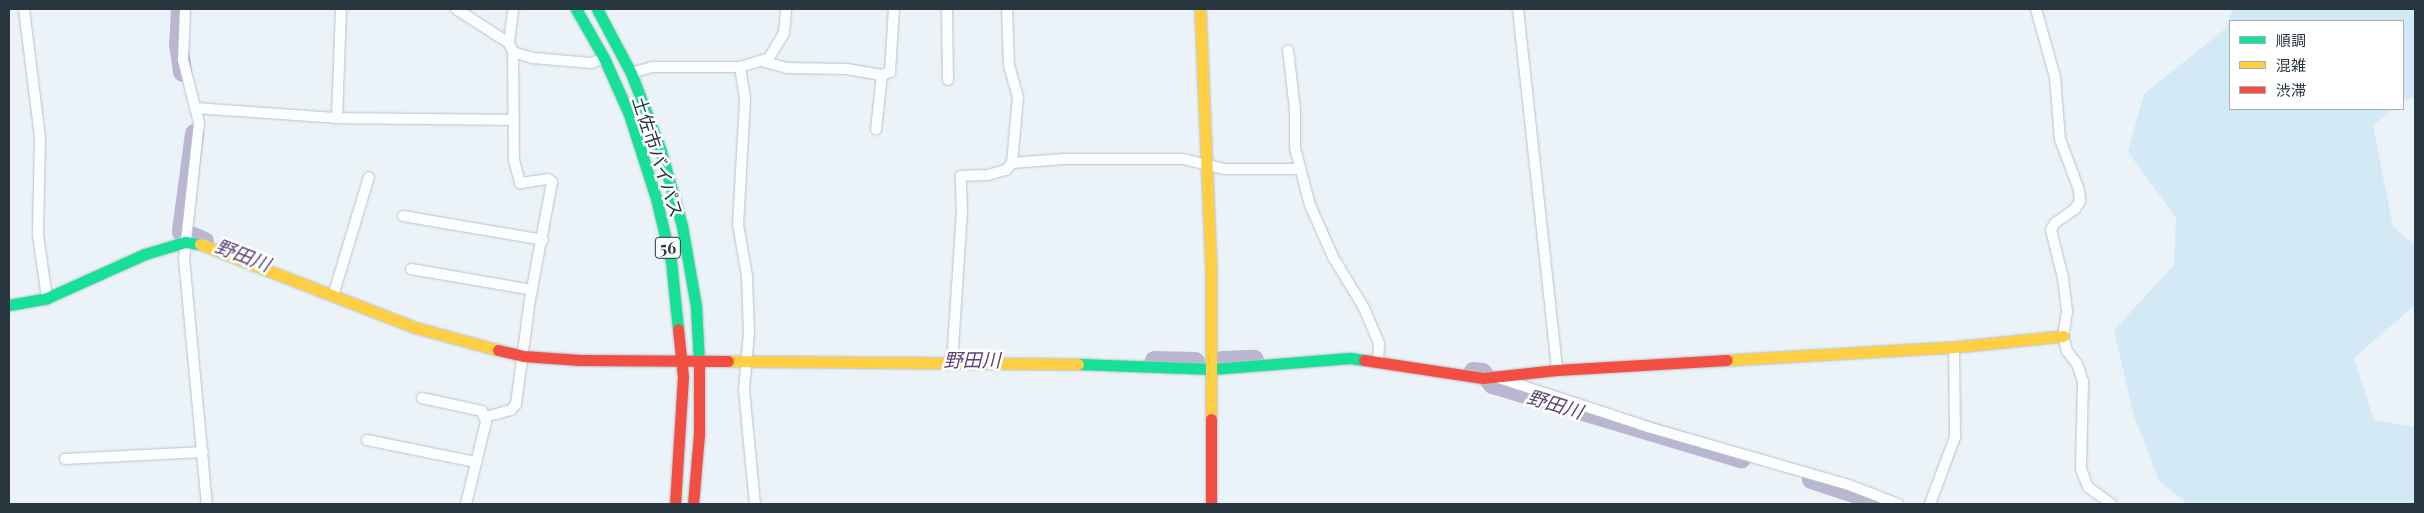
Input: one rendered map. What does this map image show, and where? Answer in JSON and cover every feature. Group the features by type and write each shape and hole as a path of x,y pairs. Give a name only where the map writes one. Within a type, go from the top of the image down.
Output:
{"main road":[{"name":"土佐市バイパス","path":"576,9 604,58 629,114 656,198 671,261 682,361 682,433 675,504"},
{"name":"土佐市バイパス","path":"597,9 631,74 660,148 682,226 696,306 699,362 699,434 693,504"},
{"path":"1200,9 1213,370 1211,504"},
{"path":"9,306 47,298 185,237 200,244 335,291 417,328 523,356 638,363 682,361 745,363 952,361 1213,370 1379,356 1491,378 1557,370 1954,347 2063,336"}],"street":[{"path":"24,9 40,137 38,235 47,298"},
{"path":"185,9 179,37 199,123 185,237 188,325 207,504"},
{"path":"337,118 341,9"},
{"path":"456,9 511,48 533,58 591,63 604,58"},
{"path":"484,417 511,410 516,404 532,290 543,240 552,182 548,179 520,183 514,160 511,48 513,9"},
{"path":"631,74 652,67 740,67 769,58 784,33 786,9"},
{"path":"760,61 787,68 847,69 882,75 890,72 894,9"},
{"path":"947,9 948,80"},
{"path":"952,361 962,214 961,176 988,175 1006,170 1012,163 1018,96 1009,66 1007,9"},
{"path":"1518,9 1557,370"},
{"path":"2036,9 2055,78 2060,138 2080,190 2080,201 2075,209 2055,223 2051,230 2067,312 2063,336 2067,351 2078,364 2083,381 2084,479 2088,487 2111,504"},
{"path":"1288,50 1295,110 1295,148 1310,205 1327,246 1364,308 1379,356"},
{"path":"740,67 745,100 738,224 747,276 749,332 744,390 755,504"},
{"path":"876,130 882,75"},
{"path":"197,108 211,106 337,118 514,120"},
{"path":"1012,163 1064,159 1173,159 1224,168 1300,170"},
{"path":"335,291 369,177"},
{"path":"403,216 543,240"},
{"path":"411,269 532,290"},
{"path":"1930,504 1955,437 1954,347"},
{"path":"1491,378 1830,479 1898,504"},
{"path":"422,398 482,410 484,417 466,504"},
{"path":"367,440 475,462"},
{"path":"65,459 202,452"}],"shaded area":[{"path":"2232,9 2415,9 2415,97 2404,101 2404,20 2229,20 2229,110 2392,110 2373,126 2393,227 2415,245 2415,305 2354,358 2374,420 2415,427 2415,504 2188,504 2159,481 2133,413 2114,330 2174,265 2176,218 2128,152 2144,94 2226,28"}],"waterway":[{"name":"野田川","path":"180,9 178,43 182,72"},
{"name":"野田川","path":"194,133 181,231 204,241"},
{"name":"野田川","path":"1221,360 1254,359"},
{"name":"野田川","path":"1154,360 1195,361"},
{"name":"野田川","path":"1473,371 1482,372 1492,384 1741,458"},
{"name":"野田川","path":"1811,479 1875,500"}],"traffic: fast":[{"path":"576,9 604,58 629,114 656,198 671,261 678,329"},
{"path":"597,9 631,73 660,148 682,226 696,306 699,363"},
{"path":"9,305 47,298 145,254 185,242 200,244"},
{"path":"1078,364 1213,369 1350,358 1364,360"}],"traffic: slow":[{"path":"1200,9 1211,269 1211,419"},
{"path":"200,244 417,328 498,350"},
{"path":"1727,360 1954,347 2063,336"},
{"path":"728,361 1078,364"}],"traffic: jam":[{"path":"675,504 683,377 678,329"},
{"path":"498,350 523,356 580,360 728,361"},
{"path":"1364,360 1483,378 1557,370 1727,360"},
{"path":"693,504 699,434 699,363"},
{"path":"1211,419 1211,504"}]}
